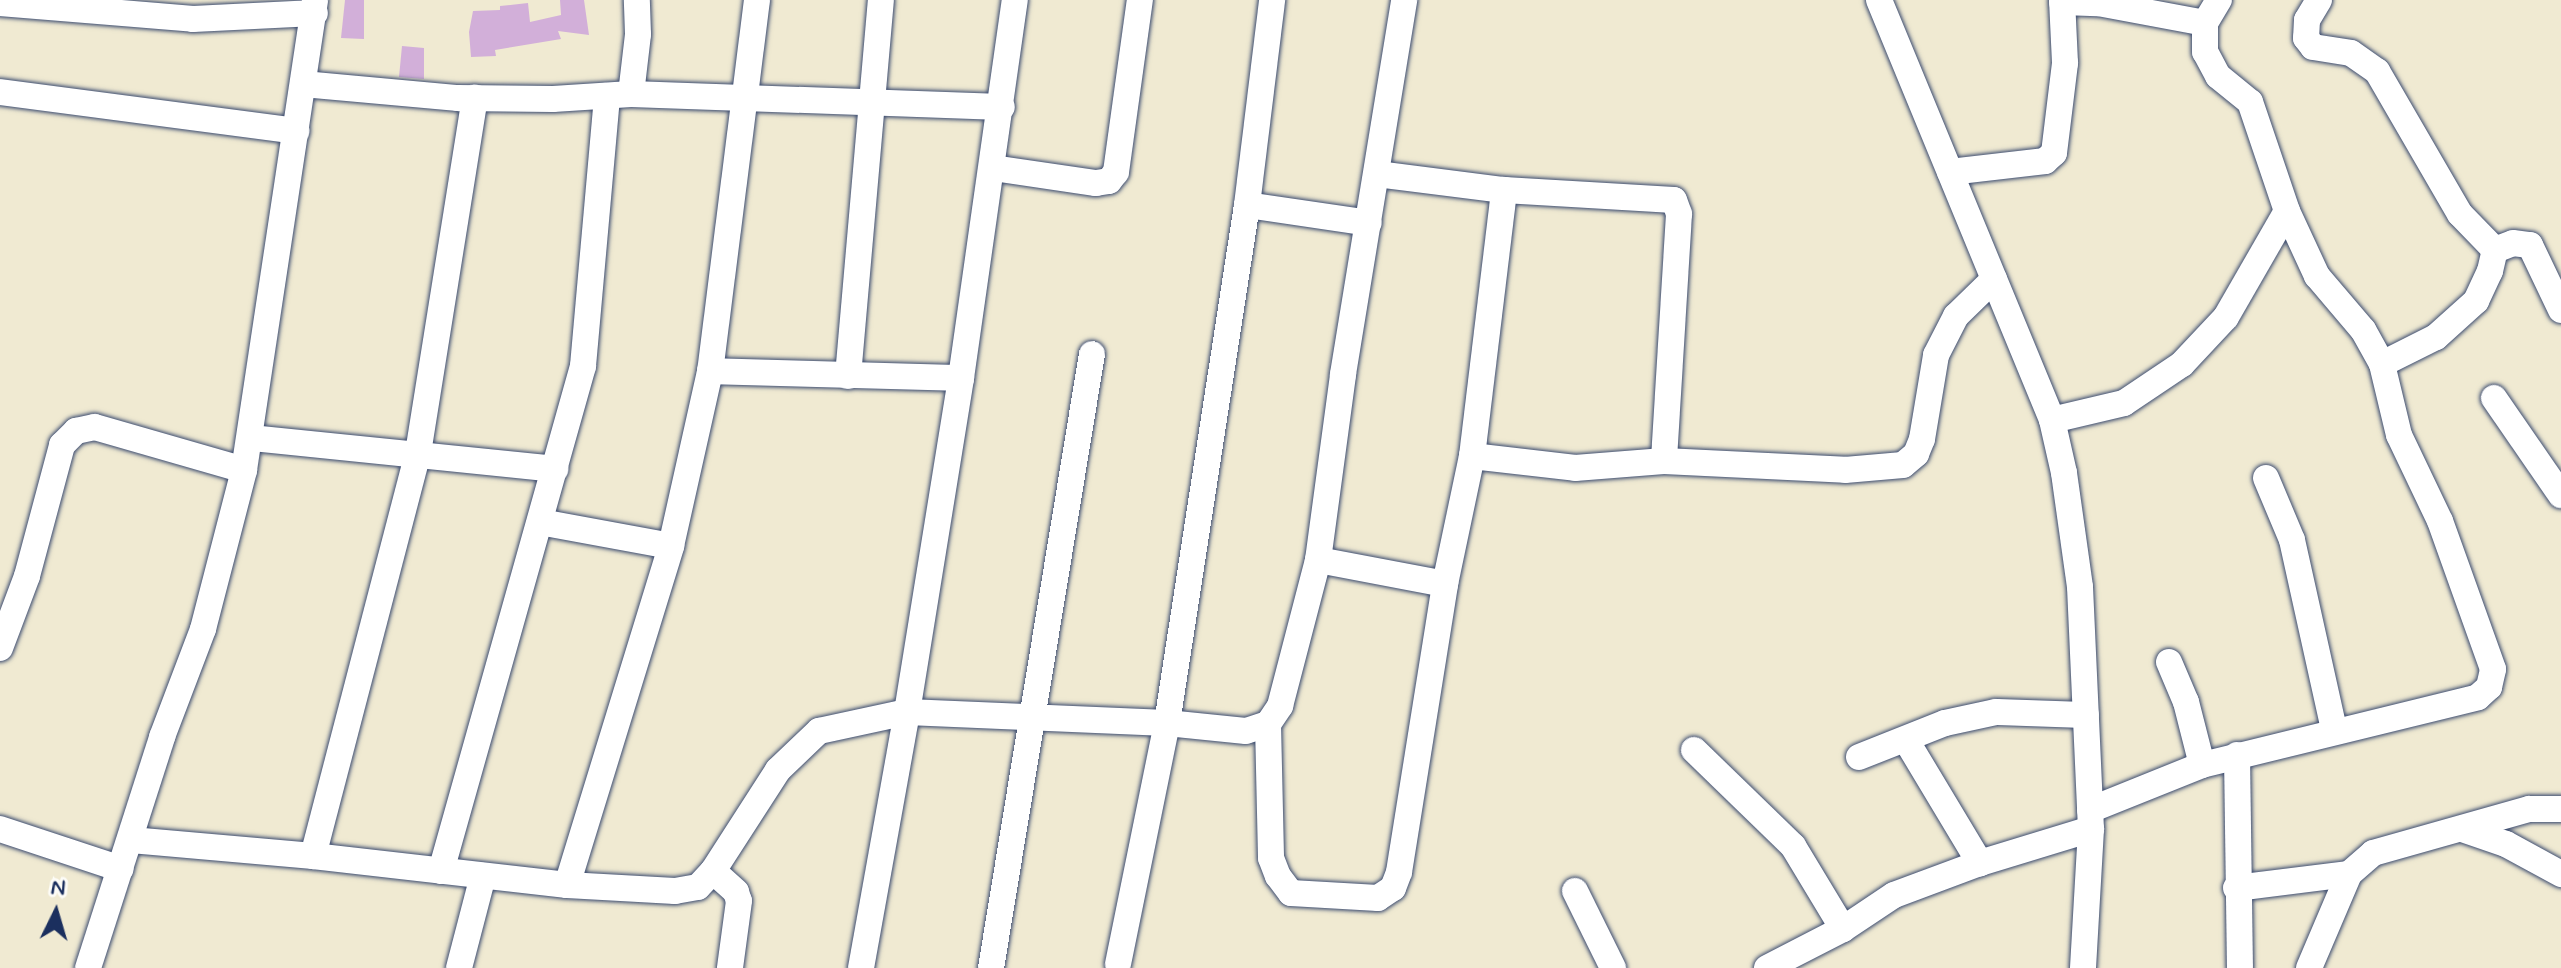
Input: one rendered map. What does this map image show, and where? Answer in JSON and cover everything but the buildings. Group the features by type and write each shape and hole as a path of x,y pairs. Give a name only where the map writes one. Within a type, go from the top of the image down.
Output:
{"street":[{"path":"441,871 583,366 619,95 638,34 637,0"},
{"path":"567,885 671,546 710,371 757,0"},
{"path":"848,376 881,0"},
{"path":"861,968 907,712 961,378 1015,0"},
{"path":"993,168 1096,183 1109,181 1116,172 1140,0"},
{"path":"1118,964 1167,723 1247,205 1272,0"},
{"path":"1404,0 1343,374 1318,560 1280,706 1268,724 1271,858 1278,876 1291,893 1378,898 1393,888 1399,872 1445,584 1472,456 1504,190"},
{"path":"1879,0 2052,420 2080,587 2090,819 2083,968"},
{"path":"1767,968 1843,929 1894,895 2090,819 2202,765 2334,729 2478,697 2489,687 2493,669 2440,521 2399,435 2382,364 2363,330 2317,276 2287,211 2250,102 2218,76 2205,52 2205,23 2219,0"},
{"path":"2319,0 2307,20 2306,38 2313,47 2351,53 2377,71 2460,214 2495,250"},
{"path":"1950,172 2045,161 2054,153 2065,63 2062,1 2098,3 2205,23"},
{"path":"0,3 193,19 315,6 244,470 203,629 162,737 88,968"},
{"path":"303,84 475,98 619,95 1002,107"},
{"path":"0,92 296,131"},
{"path":"313,856 418,453 475,98"},
{"path":"1377,174 1504,190 1674,200 1679,214 1664,461"},
{"path":"1247,205 1369,223"},
{"path":"2052,420 2124,403 2182,364 2226,317 2287,211"},
{"path":"2495,250 2513,243 2530,245 2561,310"},
{"path":"2382,364 2436,337 2476,301 2490,271 2495,250"},
{"path":"1472,456 1575,468 1664,461 1845,470 1903,465 1916,454 1922,439 1936,355 1956,316 1994,279"},
{"path":"991,968 1092,354"},
{"path":"710,371 961,378"},
{"path":"2494,398 2561,495"},
{"path":"0,648 27,576 62,445 76,431 95,427 244,470"},
{"path":"251,438 555,469"},
{"path":"2266,478 2292,540 2334,729"},
{"path":"540,522 671,546"},
{"path":"1318,560 1445,584"},
{"path":"2169,662 2186,702 2202,765"},
{"path":"131,840 313,856 567,885 675,891 698,887 713,871 778,770 819,731 907,712 1167,723 1246,731 1268,724"},
{"path":"1859,757 1945,723 1996,712 2086,715"},
{"path":"1906,740 1980,863"},
{"path":"1694,750 1793,846 1843,929"},
{"path":"2237,755 2236,888 2240,968"},
{"path":"2309,968 2349,874 2373,853 2529,809 2561,809"},
{"path":"0,829 121,869"},
{"path":"2462,829 2506,844 2561,874"},
{"path":"713,871 736,892 739,901 730,968"},
{"path":"2236,888 2349,874"},
{"path":"459,968 483,876"},
{"path":"1575,891 1613,968"}]}
